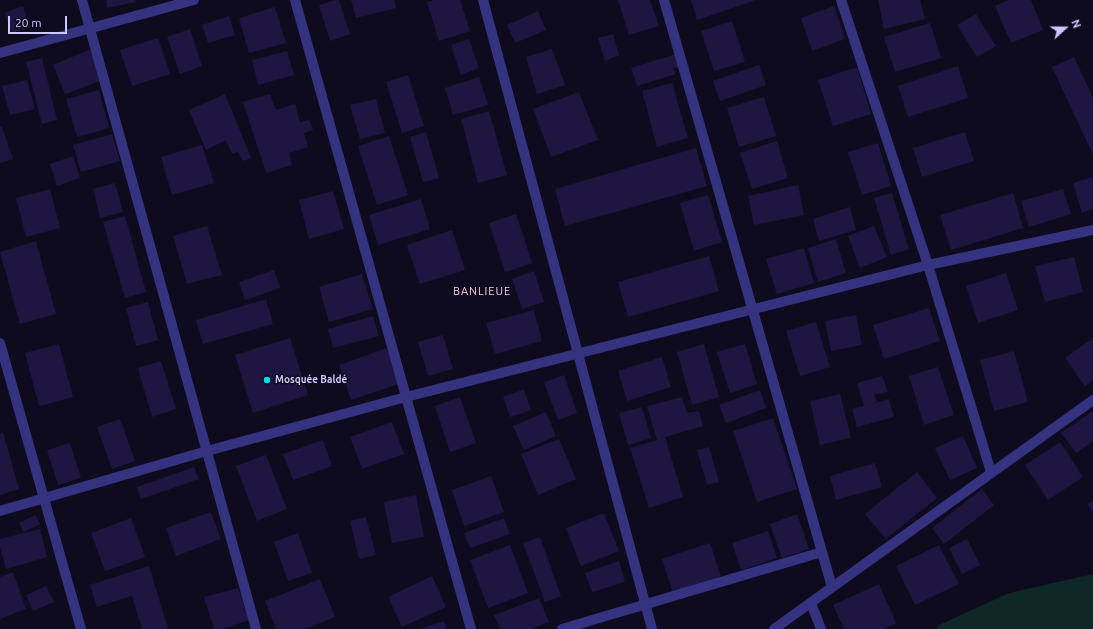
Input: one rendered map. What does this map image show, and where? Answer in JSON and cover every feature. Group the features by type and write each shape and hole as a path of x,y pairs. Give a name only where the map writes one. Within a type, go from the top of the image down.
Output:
{"street":[{"path":"82,0 91,28 256,629"},
{"path":"0,53 194,0"},
{"path":"295,0 471,629"},
{"path":"483,0 652,629"},
{"path":"664,0 832,588"},
{"path":"841,0 928,265 991,472"},
{"path":"0,511 207,451 406,397 928,265 1093,230"},
{"path":"0,343 81,629"},
{"path":"774,629 1093,400"},
{"path":"562,629 822,552"},
{"path":"811,603 820,629"}],"green space":[{"path":"1093,574 1093,629 938,629 937,626 1009,593"}],"building":[{"path":"106,0 135,0 136,2 107,8"},
{"path":"339,0 350,34 330,41 319,5"},
{"path":"351,0 394,0 396,8 356,18"},
{"path":"434,0 460,0 470,31 439,41 427,2"},
{"path":"618,0 650,0 659,26 629,35"},
{"path":"691,0 756,0 697,20"},
{"path":"878,0 920,0 925,19 884,29"},
{"path":"1009,0 1031,0 1043,30 1011,43 995,6"},
{"path":"23,6 30,27 12,33 4,13"},
{"path":"834,6 845,39 812,51 801,18"},
{"path":"275,7 286,43 249,53 239,18"},
{"path":"538,11 546,30 515,43 507,25"},
{"path":"976,14 996,46 977,57 957,25"},
{"path":"229,16 235,35 208,43 202,25"},
{"path":"732,21 745,62 714,71 701,31"},
{"path":"930,23 941,58 895,72 884,37"},
{"path":"190,29 202,66 180,74 167,37"},
{"path":"613,34 619,55 605,61 598,38"},
{"path":"158,38 170,74 132,86 120,50"},
{"path":"469,39 479,68 461,75 451,45"},
{"path":"91,49 103,80 65,94 53,65"},
{"path":"552,49 565,85 537,94 526,57"},
{"path":"287,51 294,75 258,85 252,60"},
{"path":"676,54 681,67 673,68 676,74 637,86 631,68"},
{"path":"1074,57 1093,98 1093,155 1052,67"},
{"path":"42,58 57,120 42,124 26,62"},
{"path":"759,65 766,85 720,101 713,81"},
{"path":"958,66 968,98 908,117 898,86"},
{"path":"857,67 871,114 833,126 818,80"},
{"path":"408,75 424,126 402,133 386,82"},
{"path":"479,77 488,105 453,115 445,88"},
{"path":"27,80 35,109 10,115 2,86"},
{"path":"672,83 688,138 657,147 642,91"},
{"path":"99,90 109,128 77,137 66,99"},
{"path":"579,92 598,140 551,157 533,109"},
{"path":"225,94 251,158 243,161 238,152 232,154 226,140 206,150 189,110"},
{"path":"270,94 276,110 295,104 300,122 309,120 313,130 304,133 308,147 289,153 292,165 266,173 243,102"},
{"path":"764,97 776,136 739,147 727,108"},
{"path":"376,99 385,133 360,139 350,105"},
{"path":"489,111 507,175 478,183 461,119"},
{"path":"0,127 2,127 13,159 0,163"},
{"path":"426,132 439,178 423,182 410,137"},
{"path":"965,132 974,161 922,177 913,148"},
{"path":"112,134 120,161 81,172 73,145"},
{"path":"389,136 408,195 377,205 358,146"},
{"path":"777,141 788,178 752,189 740,153"},
{"path":"878,143 891,186 862,195 848,152"},
{"path":"202,145 214,183 172,195 161,157"},
{"path":"696,148 707,186 565,226 555,189"},
{"path":"73,156 80,178 57,186 50,164"},
{"path":"1093,177 1093,209 1082,213 1073,183"},
{"path":"115,183 123,212 100,218 93,189"},
{"path":"798,185 804,215 754,225 748,196"},
{"path":"50,189 60,228 26,237 16,198"},
{"path":"1063,189 1071,214 1029,227 1021,201"},
{"path":"333,191 344,229 309,239 299,200"},
{"path":"892,193 909,249 891,255 874,198"},
{"path":"1013,193 1023,228 951,250 940,215"},
{"path":"708,195 722,242 694,251 680,203"},
{"path":"421,199 430,229 378,245 369,215"},
{"path":"850,207 856,230 819,241 813,219"},
{"path":"516,214 532,263 505,272 489,223"},
{"path":"125,216 146,292 125,298 103,222"},
{"path":"207,226 222,275 187,284 173,236"},
{"path":"874,226 887,257 860,268 848,236"},
{"path":"452,230 465,270 420,284 407,245"},
{"path":"836,239 846,273 818,282 808,248"},
{"path":"36,241 56,314 20,324 0,252"},
{"path":"804,248 814,283 777,294 766,259"},
{"path":"709,256 719,291 628,317 618,282"},
{"path":"1074,257 1083,292 1045,302 1035,266"},
{"path":"274,270 280,288 245,300 239,282"},
{"path":"534,271 544,302 522,309 512,279"},
{"path":"1006,273 1018,310 978,323 966,286"},
{"path":"362,274 373,309 329,322 319,287"},
{"path":"266,299 273,324 203,344 196,320"},
{"path":"148,302 158,340 136,346 126,308"},
{"path":"929,308 940,341 884,359 873,325"},
{"path":"534,310 542,341 495,354 486,323"},
{"path":"856,315 862,345 831,351 825,321"},
{"path":"373,316 379,336 333,348 328,329"},
{"path":"816,322 830,367 800,376 786,331"},
{"path":"443,335 453,369 428,376 418,342"},
{"path":"290,338 308,395 253,413 235,355"},
{"path":"1093,338 1093,380 1085,386 1065,358"},
{"path":"59,344 73,397 39,406 25,353"},
{"path":"704,344 719,397 692,405 677,352"},
{"path":"745,344 757,384 730,393 717,352"},
{"path":"387,348 399,384 351,400 339,365"},
{"path":"1014,351 1028,402 994,411 980,360"},
{"path":"662,357 671,387 627,401 618,371"},
{"path":"161,361 176,409 152,417 138,368"},
{"path":"938,367 954,415 924,425 909,376"},
{"path":"564,375 577,413 558,420 544,382"},
{"path":"882,376 888,392 874,395 877,401 871,404 889,399 894,417 857,427 852,409 864,406 857,383"},
{"path":"524,389 531,410 510,417 503,397"},
{"path":"760,390 766,408 726,423 719,405"},
{"path":"840,394 851,438 820,445 810,401"},
{"path":"460,397 476,443 450,452 435,406"},
{"path":"682,397 687,413 699,411 703,426 665,437 683,497 649,508 630,448 657,440 647,406"},
{"path":"642,407 651,438 628,445 619,413"},
{"path":"1093,411 1093,441 1076,453 1061,433"},
{"path":"546,412 556,436 524,450 513,426"},
{"path":"773,418 797,489 757,502 733,431"},
{"path":"120,419 135,461 112,469 97,427"},
{"path":"392,422 404,454 362,469 350,437"},
{"path":"3,432 19,489 0,495 0,433"},
{"path":"963,436 977,468 950,480 935,448"},
{"path":"559,439 576,479 538,495 521,454"},
{"path":"323,440 332,466 293,480 283,454"},
{"path":"1060,442 1083,477 1048,500 1025,465"},
{"path":"70,443 81,478 58,485 47,450"},
{"path":"709,447 719,482 707,485 697,450"},
{"path":"266,455 287,509 257,521 236,466"},
{"path":"875,463 882,487 836,500 830,476"},
{"path":"194,467 199,479 141,499 137,487"},
{"path":"917,472 937,498 886,539 865,514"},
{"path":"491,476 504,512 464,526 452,490"},
{"path":"982,489 994,505 944,544 932,528"},
{"path":"416,495 424,537 392,543 384,502"},
{"path":"1093,500 1093,513 1087,504"},
{"path":"211,512 221,539 176,556 166,528"},
{"path":"604,513 619,551 581,566 566,528"},
{"path":"797,514 809,549 782,558 770,524"},
{"path":"35,515 40,524 24,532 19,523"},
{"path":"366,517 376,555 359,559 350,521"},
{"path":"131,518 145,557 105,571 91,533"},
{"path":"504,518 510,534 470,548 464,533"},
{"path":"40,529 47,557 6,569 0,547 0,539"},
{"path":"768,531 777,558 741,570 732,543"},
{"path":"298,533 312,573 288,581 274,542"},
{"path":"540,537 561,596 545,602 523,543"},
{"path":"967,539 980,565 962,574 949,548"},
{"path":"710,543 721,577 673,593 662,559"},
{"path":"510,545 528,593 488,608 470,560"},
{"path":"939,545 959,584 915,605 896,566"},
{"path":"619,561 625,582 592,592 585,573"},
{"path":"149,566 168,629 142,629 132,596 97,607 90,585"},
{"path":"13,572 26,609 0,619 0,577"},
{"path":"432,576 446,607 402,627 388,597"},
{"path":"320,579 335,617 305,629 276,629 265,601"},
{"path":"879,584 896,623 884,629 844,629 833,605"},
{"path":"46,586 54,602 33,611 26,595"},
{"path":"238,588 249,620 223,629 214,629 204,597"},
{"path":"539,598 549,622 531,629 500,629 494,615"},
{"path":"444,621 447,629 420,629"}],"place":[{"name":"Mosquée Baldé","path":"267,380"}],"district":[{"name":"BANLIEUE","path":"482,291"}]}
